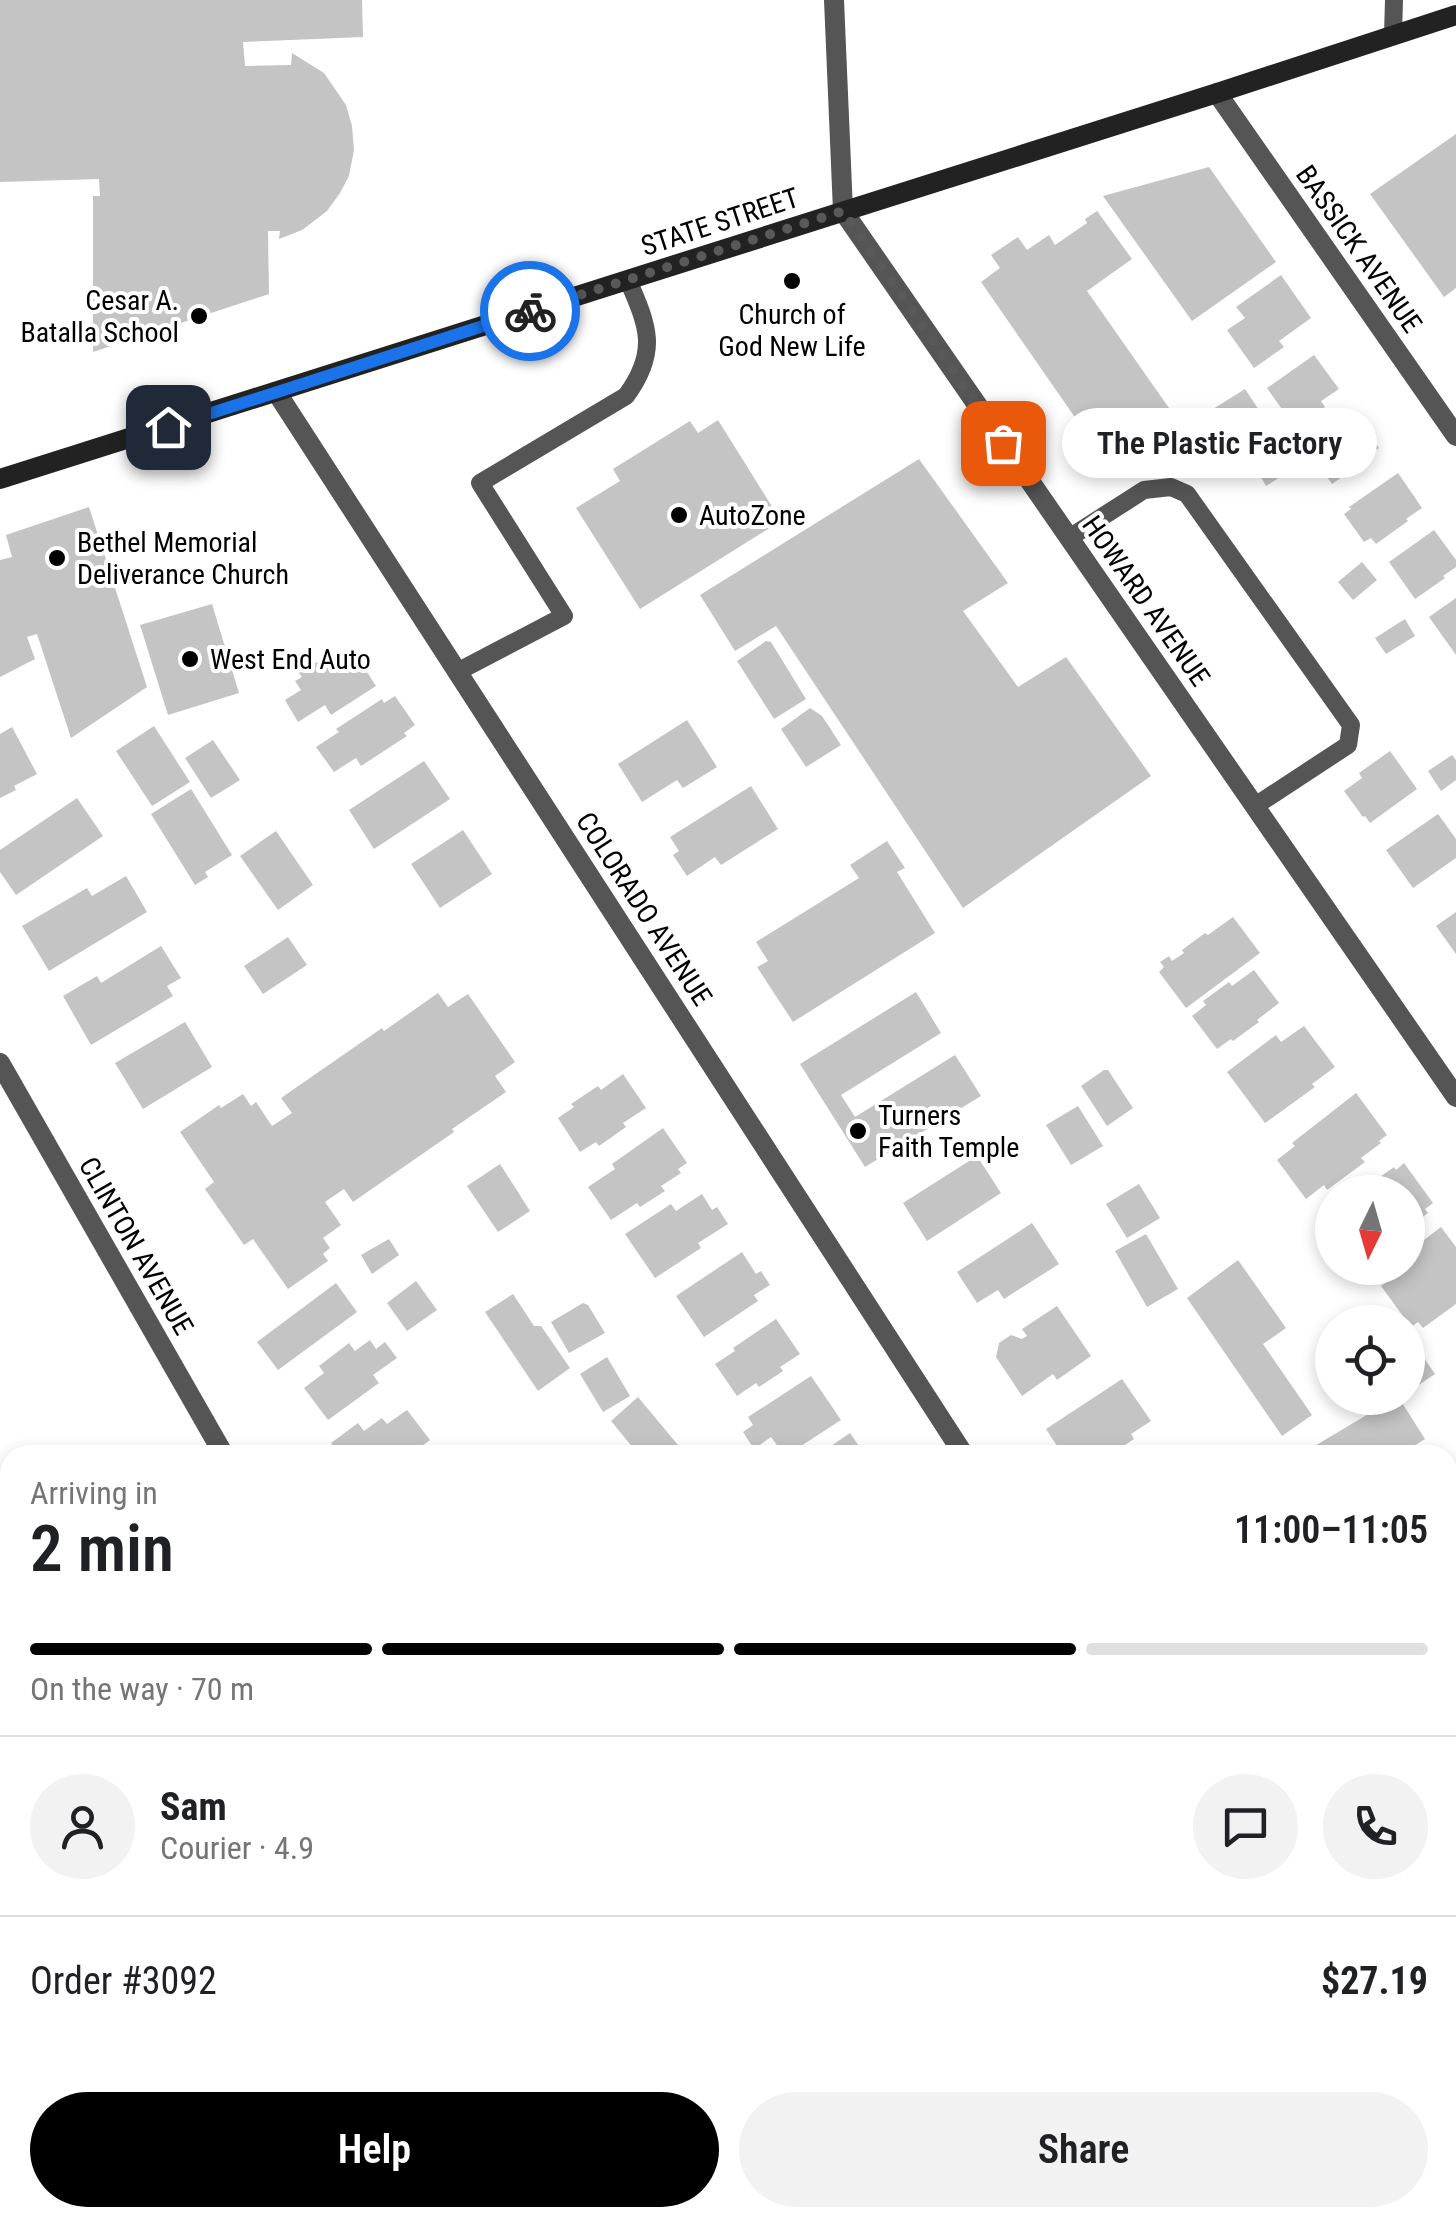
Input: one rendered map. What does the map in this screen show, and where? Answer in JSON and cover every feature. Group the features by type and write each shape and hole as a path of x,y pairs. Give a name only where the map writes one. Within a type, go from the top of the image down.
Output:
{"main road":[{"name":"STATE STREET","path":"0,479 1217,94 1456,14"}],"street":[{"name":"HOWARD AVENUE","path":"834,0 843,211 1456,1097"},
{"name":"BASSICK AVENUE","path":"1217,94 1456,436"},
{"name":"COLORADO AVENUE","path":"277,393 958,1445"},
{"name":"CLINTON AVENUE","path":"0,1063 218,1445"}],"lane":[{"path":"1394,0 1394,35"},
{"path":"457,672 564,616 480,483 626,396 640,377 646,358 646,322 628,280"},
{"path":"1069,538 1144,490 1171,487 1187,494 1351,725 1348,744 1255,806"}],"building":[{"path":"0,0 362,0 363,37 243,42 245,66 291,65 292,53 324,73 346,105 352,126 354,150 349,176 327,211 302,230 279,239 280,231 268,231 269,294 93,352 93,196 100,196 99,179 0,182"},
{"path":"1456,134 1456,288 1444,297 1370,194"},
{"path":"1209,167 1276,262 1192,321 1103,196"},
{"path":"1097,211 1132,259 1087,291 1176,418 1108,465 981,282 1000,268 991,255 1018,237 1027,250 1049,235 1055,245 1087,223 1085,219"},
{"path":"1281,275 1311,318 1279,341 1284,347 1254,368 1227,330 1245,318 1236,307"},
{"path":"1314,355 1339,389 1321,401 1325,407 1295,428 1267,388"},
{"path":"1245,389 1259,410 1227,431 1213,409"},
{"path":"1354,413 1379,448 1332,484 1306,447"},
{"name":"AutoZone","path":"718,420 781,521 640,609 576,508 620,481 613,469 690,421 698,433"},
{"path":"1284,446 1297,466 1266,486 1254,465"},
{"path":"919,459 1008,583 963,611 1018,687 1066,657 1151,776 963,908 776,626 735,651 700,595"},
{"path":"1398,473 1422,508 1376,544 1371,538 1364,542 1344,514"},
{"path":"89,507 147,687 71,738 37,634 27,637 35,659 0,677 0,560 12,557 6,535"},
{"path":"1434,530 1456,560 1456,567 1415,599 1389,562"},
{"path":"1362,562 1377,580 1353,600 1338,582"},
{"path":"1456,598 1456,655 1429,617"},
{"name":"West End Auto","path":"212,604 239,693 168,715 140,625"},
{"path":"1405,619 1415,636 1386,654 1375,638"},
{"path":"766,641 771,642 806,699 774,719 737,661"},
{"path":"352,649 376,686 331,715 325,705 298,722 285,700 301,690 295,681 302,677 299,673 327,656 331,662"},
{"path":"395,696 415,725 404,733 407,736 361,766 356,758 334,772 316,747 382,699 384,703"},
{"path":"810,708 822,716 841,745 806,767 781,729"},
{"path":"687,720 717,767 683,788 677,780 642,802 618,764"},
{"path":"154,726 190,782 152,806 116,751"},
{"path":"12,727 37,774 0,798 0,734"},
{"path":"213,740 240,780 211,798 185,758"},
{"path":"1390,751 1417,789 1370,823 1344,791 1362,778 1359,773"},
{"path":"1452,755 1456,760 1456,780 1441,791 1428,771"},
{"path":"424,761 450,799 374,849 349,810"},
{"path":"751,786 778,829 721,865 715,857 687,876 673,855 679,851 670,837"},
{"path":"191,789 232,855 205,872 208,877 195,885 151,814"},
{"path":"77,798 103,836 16,895 0,872 0,850"},
{"path":"1438,814 1456,839 1456,858 1413,888 1386,850"},
{"path":"463,830 492,874 440,908 411,864"},
{"path":"276,831 313,885 278,910 240,856"},
{"path":"887,841 905,868 897,872 935,933 793,1022 757,967 768,961 756,942 859,878 850,865"},
{"path":"126,876 147,912 49,971 22,926 87,888 92,896"},
{"path":"1456,912 1456,954 1436,926"},
{"path":"1233,917 1260,953 1186,1008 1159,972 1164,967 1160,962 1169,956 1172,961 1205,933 1208,935"},
{"path":"288,937 307,965 263,994 244,966"},
{"path":"161,946 181,978 167,986 173,996 91,1045 63,996 97,976 101,983"},
{"path":"1254,970 1279,1003 1259,1022 1217,1049 1192,1016 1206,1005 1203,1001"},
{"path":"916,992 941,1033 841,1095 855,1117 955,1055 981,1096 865,1167 800,1064"},
{"path":"438,993 448,1007 468,994 515,1062 495,1076 506,1092 353,1202 344,1189 325,1202 341,1225 323,1238 330,1248 323,1254 328,1261 288,1289 253,1239 244,1245 205,1189 214,1182 180,1132 243,1094 251,1106 256,1102 272,1126 292,1113 281,1098"},
{"path":"185,1022 212,1067 143,1109 115,1063"},
{"path":"1304,1026 1335,1067 1312,1084 1315,1087 1265,1123 1227,1072 1276,1035 1281,1042"},
{"path":"1108,1070 1133,1108 1107,1126 1081,1086"},
{"path":"623,1074 646,1108 599,1146 596,1142 580,1152 558,1118 574,1107 571,1104"},
{"path":"1356,1093 1387,1135 1361,1158 1365,1162 1347,1175 1315,1175 1315,1192 1306,1199 1277,1160 1295,1146 1292,1143"},
{"path":"1078,1106 1103,1146 1071,1165 1046,1125"},
{"path":"663,1128 687,1163 678,1169 681,1173 661,1186 665,1191 611,1220 588,1187 615,1169 612,1164"},
{"path":"977,1156 1001,1193 927,1241 903,1203"},
{"path":"1404,1163 1413,1175 1383,1175 1394,1167 1396,1170"},
{"path":"500,1164 530,1211 498,1232 467,1186"},
{"path":"1139,1184 1160,1218 1127,1238 1106,1204"},
{"path":"1425,1192 1433,1203 1425,1209"},
{"path":"702,1194 728,1224 698,1243 701,1248 655,1278 625,1234 671,1204 676,1211"},
{"path":"1032,1223 1059,1264 1004,1299 998,1290 977,1303 957,1272"},
{"path":"1441,1227 1456,1247 1456,1304 1425,1327 1425,1305 1395,1305 1381,1286 1425,1285 1425,1239"},
{"path":"1146,1234 1178,1289 1147,1307 1115,1251"},
{"path":"389,1239 399,1255 372,1274 361,1255"},
{"path":"742,1252 756,1274 761,1271 770,1285 754,1295 758,1301 704,1337 676,1296"},
{"path":"1238,1260 1286,1328 1263,1344 1312,1415 1282,1436 1187,1298"},
{"path":"416,1281 437,1310 407,1331 387,1303"},
{"path":"336,1283 357,1312 278,1370 257,1342"},
{"path":"513,1294 570,1368 538,1391 485,1312"},
{"path":"583,1303 605,1333 569,1353 551,1322"},
{"path":"1057,1306 1091,1356 1057,1380 1053,1374 1022,1396 996,1357 999,1343 1011,1335 1022,1339 1027,1336 1022,1329"},
{"path":"776,1319 800,1354 759,1387 756,1383 737,1396 715,1364"},
{"path":"370,1340 376,1349 385,1342 397,1358 373,1375 379,1383 328,1420 304,1388 324,1373 319,1366 349,1343 355,1351"},
{"path":"607,1357 630,1396 603,1412 580,1374"},
{"path":"1425,1359 1435,1374 1425,1381"},
{"path":"811,1376 841,1420 802,1445 777,1445 771,1437 760,1445 751,1445 743,1432 753,1425 748,1417"},
{"path":"1122,1379 1151,1421 1131,1434 1134,1439 1125,1445 1056,1445 1046,1429"},
{"path":"638,1397 678,1445 631,1445 611,1421"},
{"path":"407,1410 430,1440 423,1445 331,1443 358,1423 364,1431 382,1418 387,1424"},
{"path":"1367,1415 1410,1415 1425,1439 1416,1445 1316,1445"},
{"path":"850,1433 858,1445 833,1445"}],"way so far":[{"path":"530,311 843,211 1003,443"}],"place":[{"name":"Church of God New Life","path":"792,281"},
{"name":"Cesar A. Batalla School","path":"199,316"},
{"name":"The Plastic Factory","path":"1003,443"},
{"name":"AutoZone","path":"679,515"},
{"name":"Bethel Memorial Deliverance Church","path":"57,558"},
{"name":"West End Auto","path":"190,659"},
{"name":"Turners Faith Temple","path":"858,1131"}],"route":[{"path":"168,427 530,311"}]}
